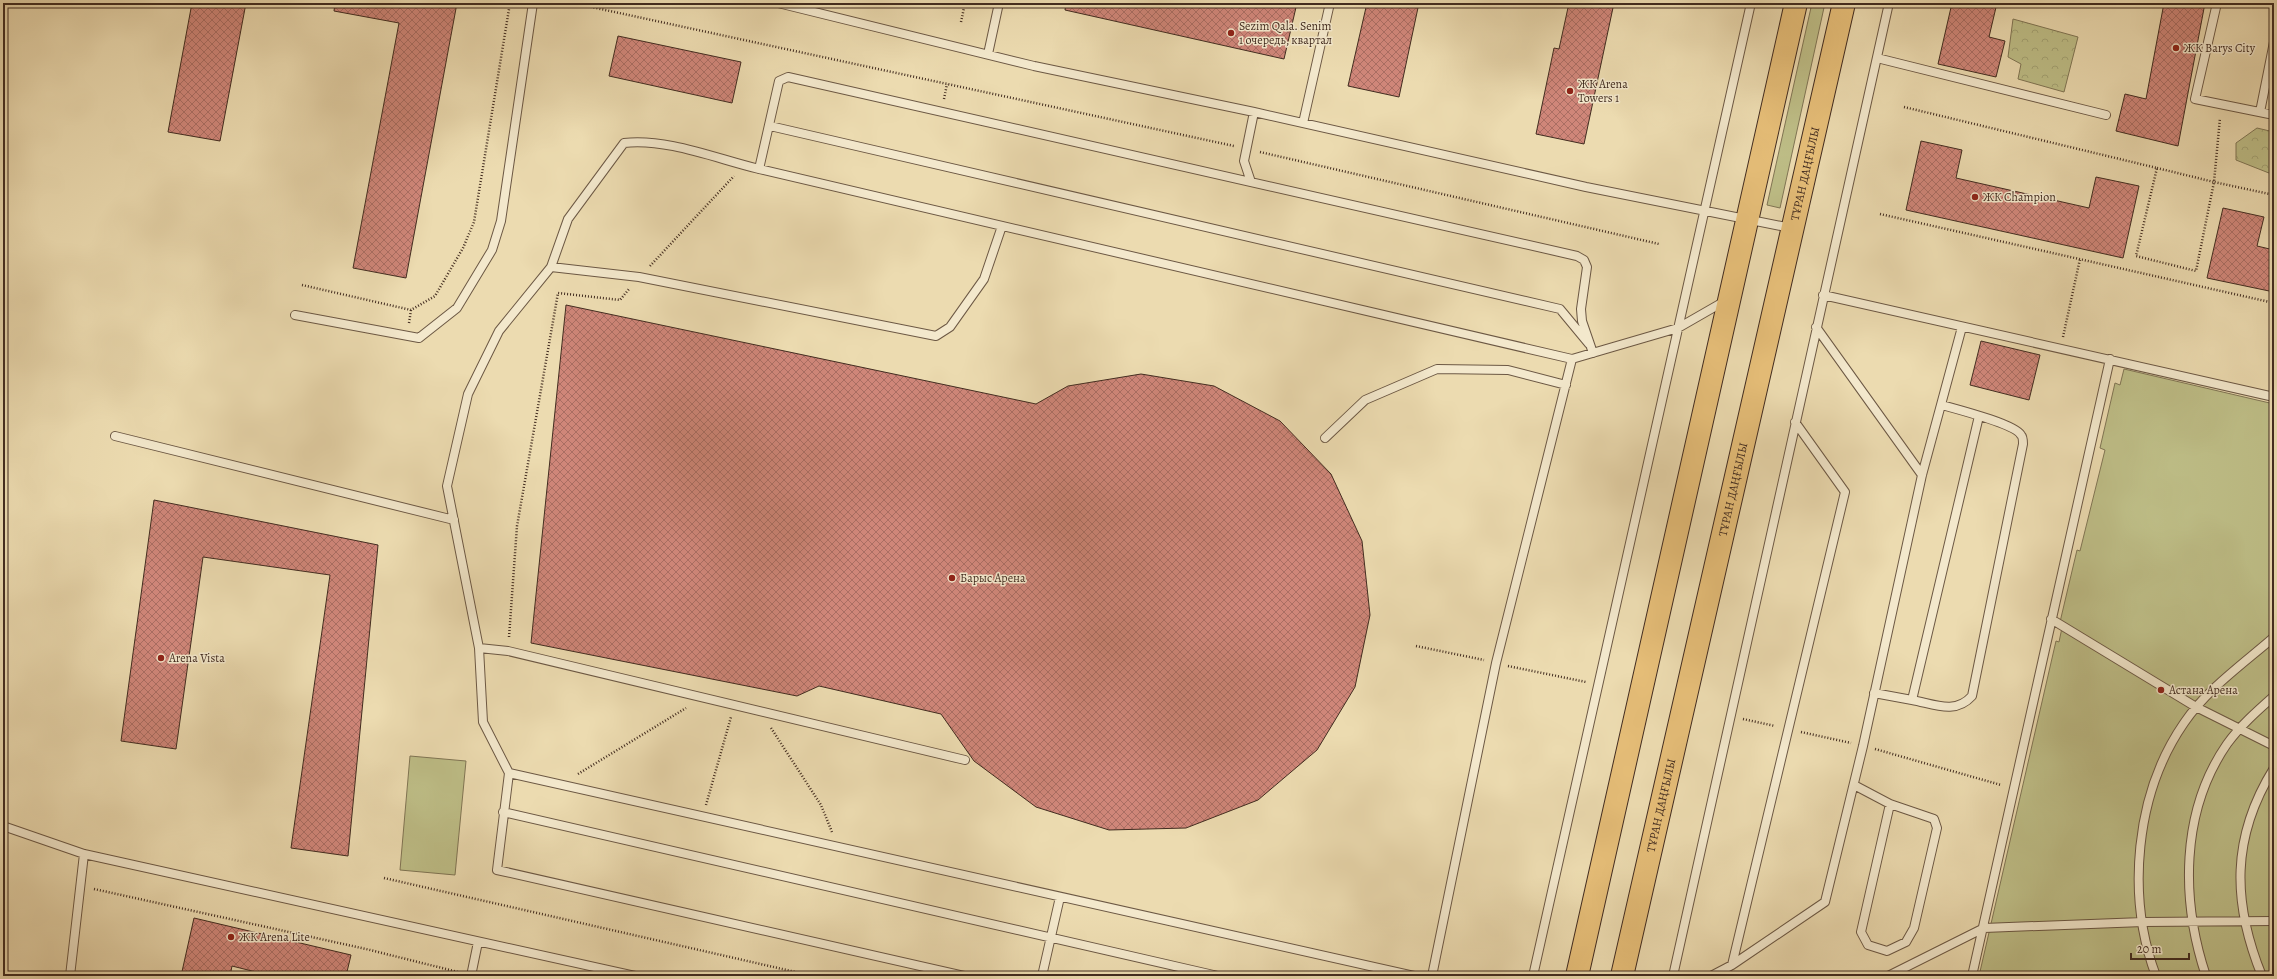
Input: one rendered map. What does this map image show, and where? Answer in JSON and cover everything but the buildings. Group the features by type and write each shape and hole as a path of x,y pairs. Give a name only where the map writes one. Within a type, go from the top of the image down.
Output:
{"main road":[{"path":"1576,976 1796,3"},
{"name":"ТҰРАН ДАҢҒЫЛЫ","path":"1622,976 1791,228 1844,3"}],"lane":[{"path":"295,315 420,338 457,308 492,250 501,221 533,3"},
{"path":"778,3 1034,66 1254,112 1586,186 1705,209 1791,228"},
{"path":"988,54 1000,3"},
{"path":"1303,123 1330,3"},
{"path":"1533,976 1751,3"},
{"path":"1673,976 1889,3"},
{"path":"2217,3 2195,99 2274,116"},
{"path":"2260,112 2274,42"},
{"path":"1877,58 2106,115"},
{"path":"759,169 779,81 788,77 1577,256 1584,260 1587,267 1581,309 1582,321 1592,349"},
{"path":"1251,182 1244,161 1254,112"},
{"path":"770,126 1560,309 1592,349"},
{"path":"964,976 497,870 509,773 484,722 479,648 447,486 468,394 499,331 551,267 568,219 624,143 639,141 663,144 759,169 1572,359 1592,349 1678,328 1729,298"},
{"path":"551,267 640,277 936,336 950,327 984,279 1002,226"},
{"path":"1823,295 2274,397"},
{"path":"1816,327 1922,475"},
{"path":"1711,976 1732,965 1824,902 1863,746 1922,475 1962,327"},
{"path":"1432,976 1496,663 1572,359"},
{"path":"1972,976 1984,928 2013,789 2110,359"},
{"path":"1325,438 1364,400 1437,369 1508,370 1566,385"},
{"path":"1874,693 1954,708 1965,704 1972,696 2023,444 2021,435 2015,429 1942,405"},
{"path":"1912,700 1979,416"},
{"path":"1732,965 1845,492 1795,422"},
{"path":"115,436 454,520"},
{"path":"2052,619 2196,707 2274,746"},
{"path":"2156,976 2145,942 2139,890 2139,862 2151,790 2173,740 2196,707 2274,637"},
{"path":"479,648 508,651 965,760"},
{"path":"2206,976 2197,949 2192,922 2188,865 2199,802 2218,759 2240,729 2274,696"},
{"path":"2262,976 2244,921 2240,884 2242,849 2248,818 2262,788 2274,768"},
{"path":"509,773 1414,976"},
{"path":"1854,785 1890,804 1934,819 1937,828 1914,928 1906,942 1886,951 1868,945 1862,932 1890,804"},
{"path":"503,812 1050,936 1218,976"},
{"path":"3,826 84,854 635,976"},
{"path":"70,976 84,854"},
{"path":"1042,976 1060,896"},
{"path":"1888,976 1984,928 2143,922 2274,921"},
{"path":"471,976 478,942"}],"path":[{"path":"302,285 411,310 435,296 463,248 474,222 510,3"},
{"path":"574,3 1246,148 1659,244"},
{"path":"961,22 965,3"},
{"path":"2157,168 2136,256 2196,271 2214,182 2221,105"},
{"path":"1904,107 2214,182 2274,195"},
{"path":"508,651 517,526 558,293 620,300 744,165"},
{"path":"1880,214 2274,303"},
{"path":"2060,348 2080,259"},
{"path":"562,785 606,755 704,698"},
{"path":"703,816 734,705"},
{"path":"760,711 821,806 839,847"},
{"path":"1730,716 1863,746 2013,789"},
{"path":"384,878 813,976"},
{"path":"80,886 366,949 471,976"}],"green space":[{"path":"1812,3 1825,3 1780,208 1767,205"},
{"path":"2013,19 2078,37 2064,92 2018,79 2021,64 2008,57"},
{"path":"2257,128 2274,132 2274,175 2236,160 2236,143"},
{"name":"Астана Арена","path":"2124,369 2274,404 2274,976 1979,976 2056,641 2059,642 2063,623 2060,622 2077,550 2080,551 2105,450 2100,448 2115,383 2120,385"},
{"path":"410,756 466,761 455,875 400,870"}],"place":[{"name":"Sezim Qala. Senim 1 очередь, квартал","path":"1231,33"},
{"name":"ЖК Barys City","path":"2176,48"},
{"name":"ЖК Arena Towers 1","path":"1570,91"},
{"name":"ЖК Champion","path":"1975,197"},
{"name":"Барыс Арена","path":"952,578"},
{"name":"Arena Vista","path":"161,658"},
{"name":"Астана Арена","path":"2161,690"},
{"name":"ЖК Arena Lite","path":"231,937"}]}
